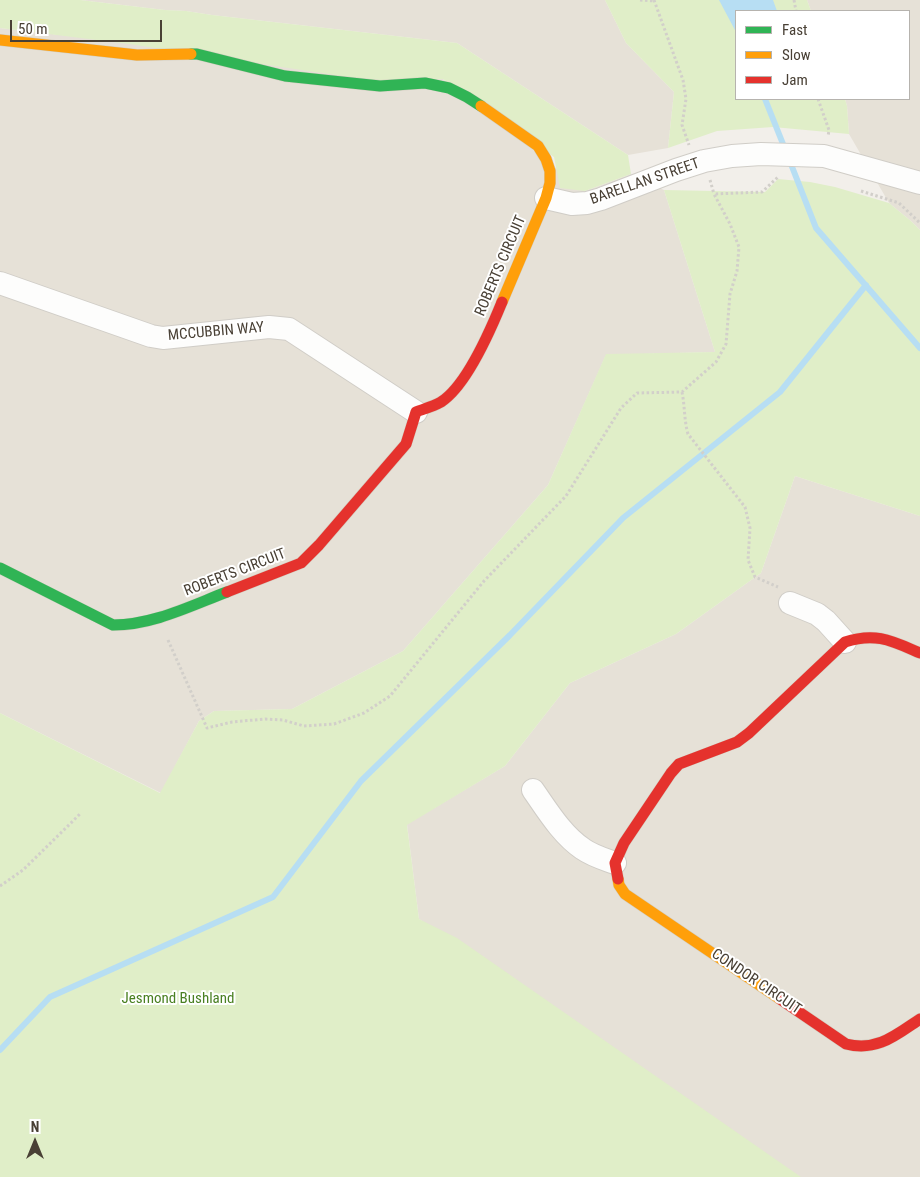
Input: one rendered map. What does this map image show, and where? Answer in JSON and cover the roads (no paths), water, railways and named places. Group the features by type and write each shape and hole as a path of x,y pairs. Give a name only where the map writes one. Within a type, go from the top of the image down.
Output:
{"street":[{"name":"ROBERTS CIRCUIT","path":"0,40 137,55 197,54 285,76 380,86 426,83 449,88 466,97 538,146 546,157 551,183 487,338 471,365 452,393 441,402 416,412 406,444 319,546 301,563 158,619 143,623 113,625 0,568"},
{"name":"BARELLAN STREET","path":"546,198 572,204 587,203 695,164 732,156 761,154 824,156 920,183"},
{"name":"MCCUBBIN WAY","path":"0,283 151,336 162,338 269,327 290,329 416,412"},
{"path":"790,603 817,614 845,642"},
{"path":"533,790 572,840 595,856 615,863 624,843 679,764 737,742 749,733 845,642 857,637 880,636 920,653"},
{"name":"CONDOR CIRCUIT","path":"615,863 618,885 625,894 846,1044 856,1048 877,1045 920,1019"}],"water":[{"path":"719,0 773,0 777,10 735,10 735,30"}],"waterway":[{"path":"765,100 785,149"},
{"path":"789,159 816,228 920,348"},
{"path":"0,1050 50,997 273,897 361,781 510,635 623,518 780,392 866,285"}],"park label":[{"name":"Jesmond Bushland","path":"178,999"}]}
